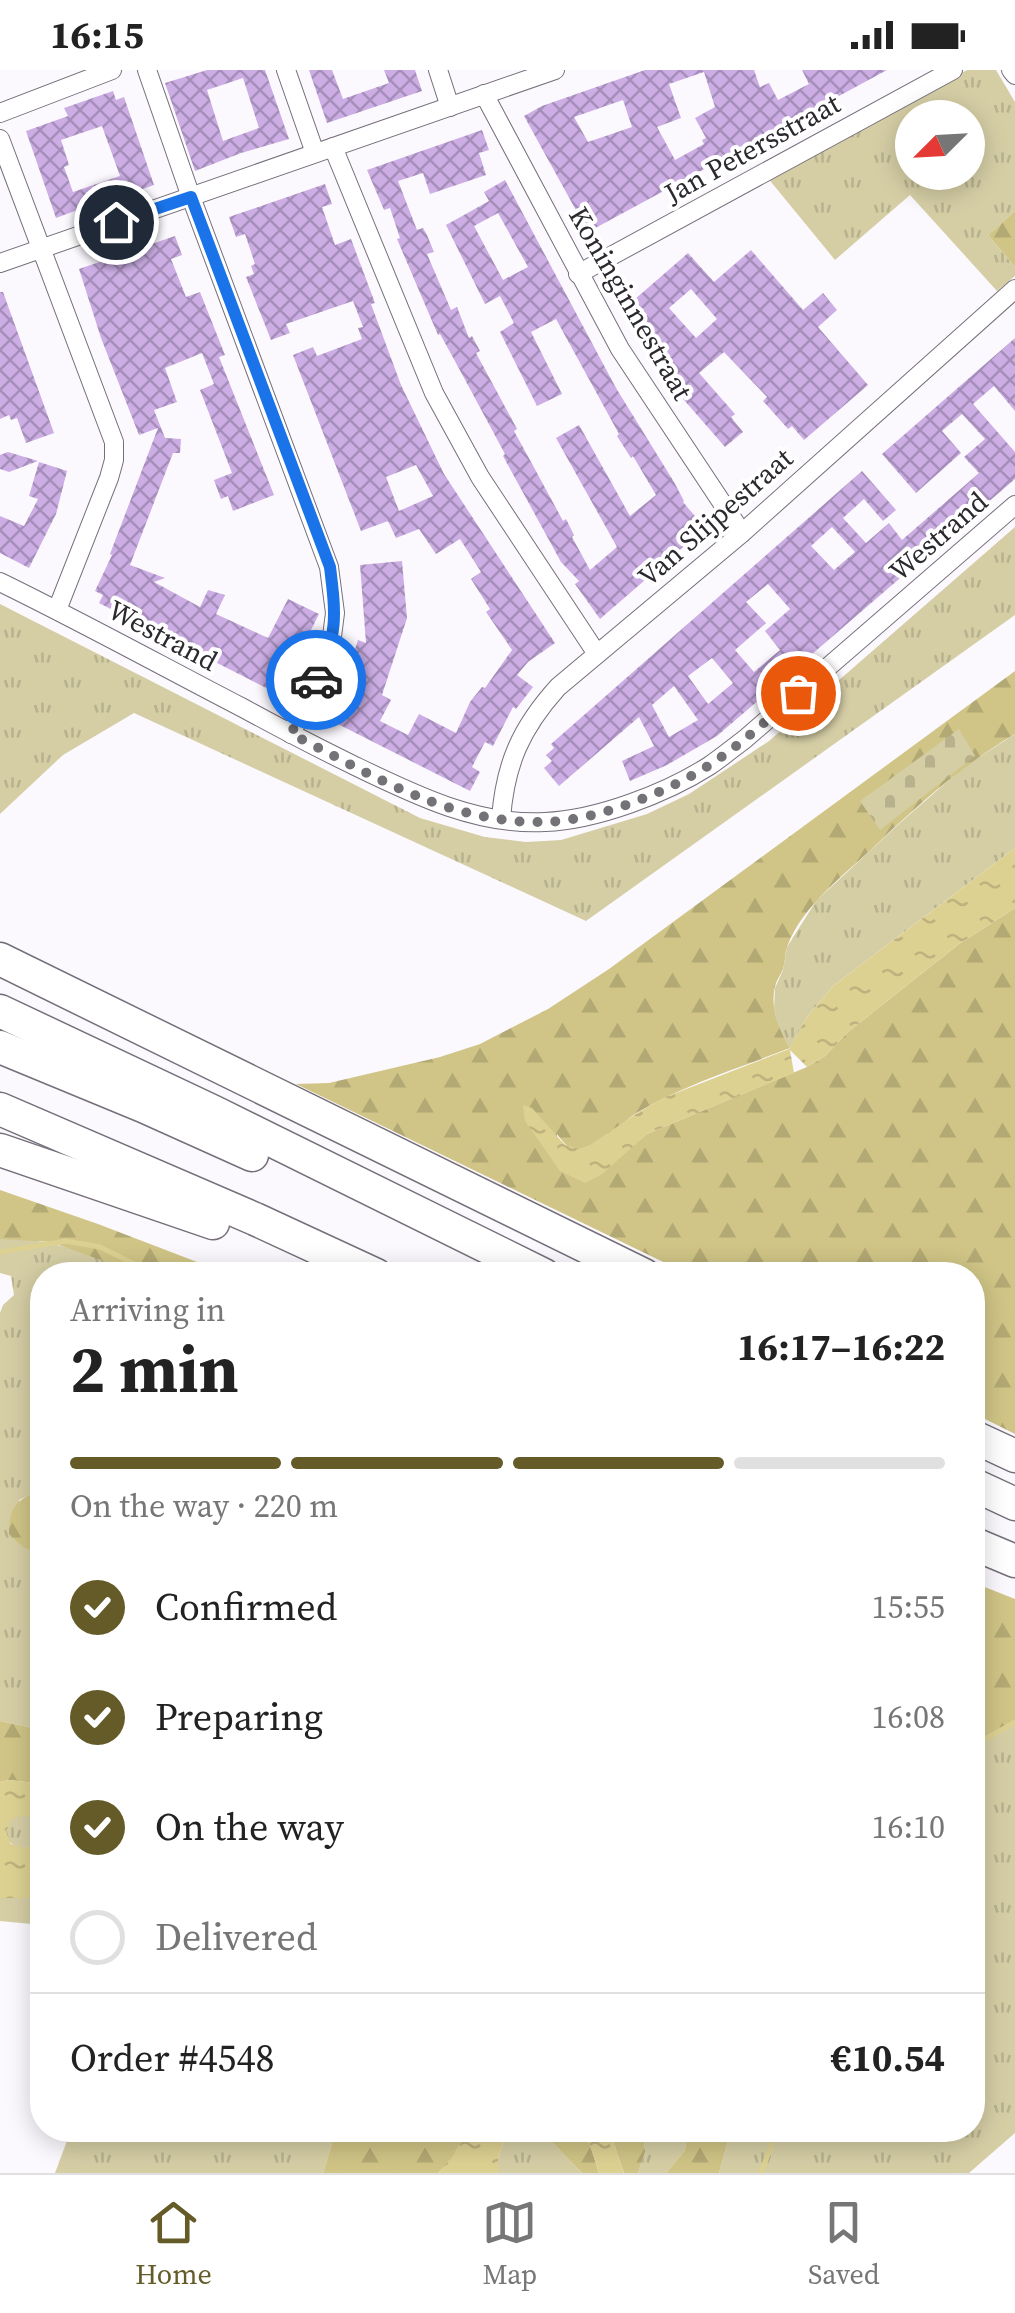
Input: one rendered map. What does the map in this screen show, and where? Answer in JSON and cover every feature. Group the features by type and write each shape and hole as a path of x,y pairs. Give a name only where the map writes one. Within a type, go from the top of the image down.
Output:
{"highway":[{"path":"0,958 618,1262"},
{"path":"0,1010 517,1262"},
{"path":"0,1047 276,1165 448,1228"},
{"path":"0,1109 348,1262"},
{"path":"0,1150 210,1222 313,1262"},
{"path":"985,1442 1015,1456"},
{"path":"985,1490 1015,1504"},
{"path":"985,1549 1015,1562"}],"street":[{"path":"0,113 112,70"},
{"path":"147,70 330,567 336,614 330,652 291,734"},
{"path":"286,70 434,393 480,477 597,654"},
{"path":"438,70 450,106"},
{"path":"0,262 555,70"},
{"name":"Jan Petersstraat","path":"578,274 953,70"},
{"name":"Koninginnestraat","path":"484,94 620,349 742,533"},
{"path":"0,139 114,442 108,478 57,610"},
{"name":"Van Slijpestraat","path":"501,819 503,789 512,757 524,731 558,687 742,533 1015,289"},
{"name":"Westrand","path":"0,582 421,798 501,819 544,822 627,804 708,766 1015,505"}],"green space":[{"path":"967,70 996,70 1015,102 1015,211 988,235 1015,267 1015,276 997,291 910,195 835,260 767,177 895,109 895,190 985,190 985,100 911,100"},
{"path":"1015,211 1015,267 988,235"},
{"path":"1015,527 1015,615 586,921 134,713 63,755 0,814 0,604 420,818 485,837 526,842 561,840 647,814 689,794 769,741"},
{"path":"1015,671 1015,734 960,771 910,814 826,891 794,931 774,1000 778,1025 790,1048 658,1101 581,1149 567,1146 557,1134 560,1171 631,1147 647,1134 807,1067 959,944 1015,908 1015,1434 985,1419 985,1262 663,1262 296,1084 329,1083 480,1044 548,1009 609,969"},
{"path":"959,729 975,756 880,830 860,801"},
{"path":"1015,734 1015,848 833,986 807,1017 790,1048 779,1031 775,988 787,947 816,901 964,767"},
{"path":"0,1190 197,1262 107,1262 50,1242 0,1239"},
{"path":"0,1239 46,1243 108,1262 30,1262 30,1495 19,1500 30,1529 30,1727 0,1721 0,1313 14,1295 11,1276 0,1273"},
{"path":"30,1495 30,1550 9,1534 16,1505"},
{"path":"985,1587 1015,1599 1015,1720 985,1736"},
{"path":"1015,1720 1015,2133 969,2173 719,2173 728,2142 985,2142 985,1736"},
{"path":"0,1721 30,1727 30,1782 0,1782"},
{"path":"29,1816 30,1846 23,1848 11,1843 6,1831 11,1819"},
{"path":"0,1898 30,1898 30,1924 0,1921"},
{"path":"67,2142 332,2142 323,2173 55,2173"},
{"path":"332,2142 461,2142 438,2173 323,2173"},
{"path":"504,2142 552,2142 582,2173 498,2173"},
{"path":"552,2142 588,2142 599,2173 582,2173"},
{"path":"613,2142 644,2142 638,2173 624,2173"},
{"path":"644,2142 686,2142 685,2150 666,2173 638,2173"},
{"path":"686,2142 728,2142 719,2173 666,2173 685,2150"}],"water":[{"path":"1015,848 1015,908 959,944 807,1067 790,1050 794,1073 647,1134 601,1175 585,1183 560,1171 525,1121 523,1105 532,1108 565,1145 579,1149 663,1098 789,1049 807,1017 833,986"},
{"path":"0,1782 30,1782 30,1817 22,1815 11,1820 6,1832 11,1844 30,1846 30,1898 0,1898"},
{"path":"461,2142 504,2142 498,2173 438,2173"},
{"path":"588,2142 613,2142 624,2173 599,2173"}],"building":[{"path":"207,70 265,70 289,139 195,171 165,83","holes":["243,78 259,128 223,141 207,90"]},
{"path":"309,70 332,70 343,99 389,83 384,70 415,70 422,91 327,123"},
{"path":"645,70 754,70 760,87 769,83 778,100 809,84 802,70 887,70 588,232 524,116","holes":["704,72 715,107 695,118 706,138 702,140 704,144 675,160 657,127 681,118 669,84","623,100 632,127 588,142 574,117"]},
{"path":"113,91 116,100 124,97 154,185 56,218 26,131 68,116 64,108","holes":["102,126 120,176 73,192 64,167 69,165 61,140"]},
{"path":"482,130 489,150 479,153 486,175 430,194 423,173 398,181 417,230 423,228 434,252 427,254 451,310 457,307 469,338 472,336 480,351 476,353 517,429 514,431 563,521 566,519 590,570 617,547 556,438 579,425 630,516 656,495 617,436 556,319 531,332 562,394 537,406 500,332 514,323 500,296 485,304 446,225 489,201 484,192 505,180 616,388 683,502 705,528 600,619 575,584 579,581 561,562 438,335 397,239 400,238 390,208 384,210 367,170","holes":["498,213 528,267 503,280 474,226"]},
{"path":"325,184 332,204 322,207 335,245 351,239 401,385 444,474 555,643 517,675 533,687 516,709 513,707 493,746 485,742 472,767 480,772 470,791 326,718 346,678 358,640 366,643 360,565 402,561 407,618 382,695 391,700 380,721 408,735 419,714 456,733 470,702 512,650 486,612 490,609 471,579 481,572 460,539 436,554 419,529 396,538 388,521 361,531 293,355 313,347 317,356 362,339 358,328 363,327 353,301 286,324 290,333 271,340 246,277 254,274 251,266 255,264 245,234 236,237 229,217","holes":["416,465 433,496 399,511 386,477"]},
{"path":"175,236 182,255 171,259 186,297 200,292 225,355 219,357 274,495 233,511 228,496 221,499 214,480 232,473 200,390 214,384 202,353 165,368 177,402 154,410 165,438 181,439 180,453 173,453 130,565 165,578 154,582 200,607 208,590 225,595 216,614 268,638 288,599 319,614 305,642 310,645 289,690 282,687 278,694 99,603 103,595 95,591 158,428 139,435 79,269"},
{"path":"751,250 803,310 823,293 837,310 818,327 868,385 804,440 792,426 788,429 763,401 767,397 724,352 699,373 735,414 731,417 743,432 725,447 664,377 636,321 647,315 634,300 688,253 714,282","holes":["691,289 717,319 696,338 669,308"]},
{"path":"0,292 54,433 26,443 17,418 11,420 9,415 0,419"},
{"path":"1015,338 1015,411 994,386 973,404 1015,452 1015,479 717,736 630,781 622,761 654,746 639,717 559,786 544,768 552,761 546,755 554,748 551,744 862,471 896,510 883,521 864,499 843,518 866,543 889,523 902,540 979,473 964,457 985,439 962,414 942,431 961,453 916,493 882,454","holes":["832,527 855,552 834,570 811,546","768,584 790,609 765,631 780,650 754,672 735,650 766,623 746,602","712,658 733,683 708,704 688,676","674,686 698,720 669,737 652,705"]},
{"path":"8,452 38,461 9,472 0,469 0,455"},
{"path":"39,462 67,471 56,514 29,568 0,553 0,516 24,526 38,499 29,496"}],"waterway":[{"path":"0,1252 66,1241 100,1247 130,1262"},
{"path":"985,1739 1015,1722"},
{"path":"761,2173 773,2142"}],"way so far":[{"path":"316,680 291,734 421,798 501,819 544,822 627,804 674,784 708,766 798,693"}],"route":[{"path":"116,222 191,197 330,567 336,614 330,652 316,680"}]}
